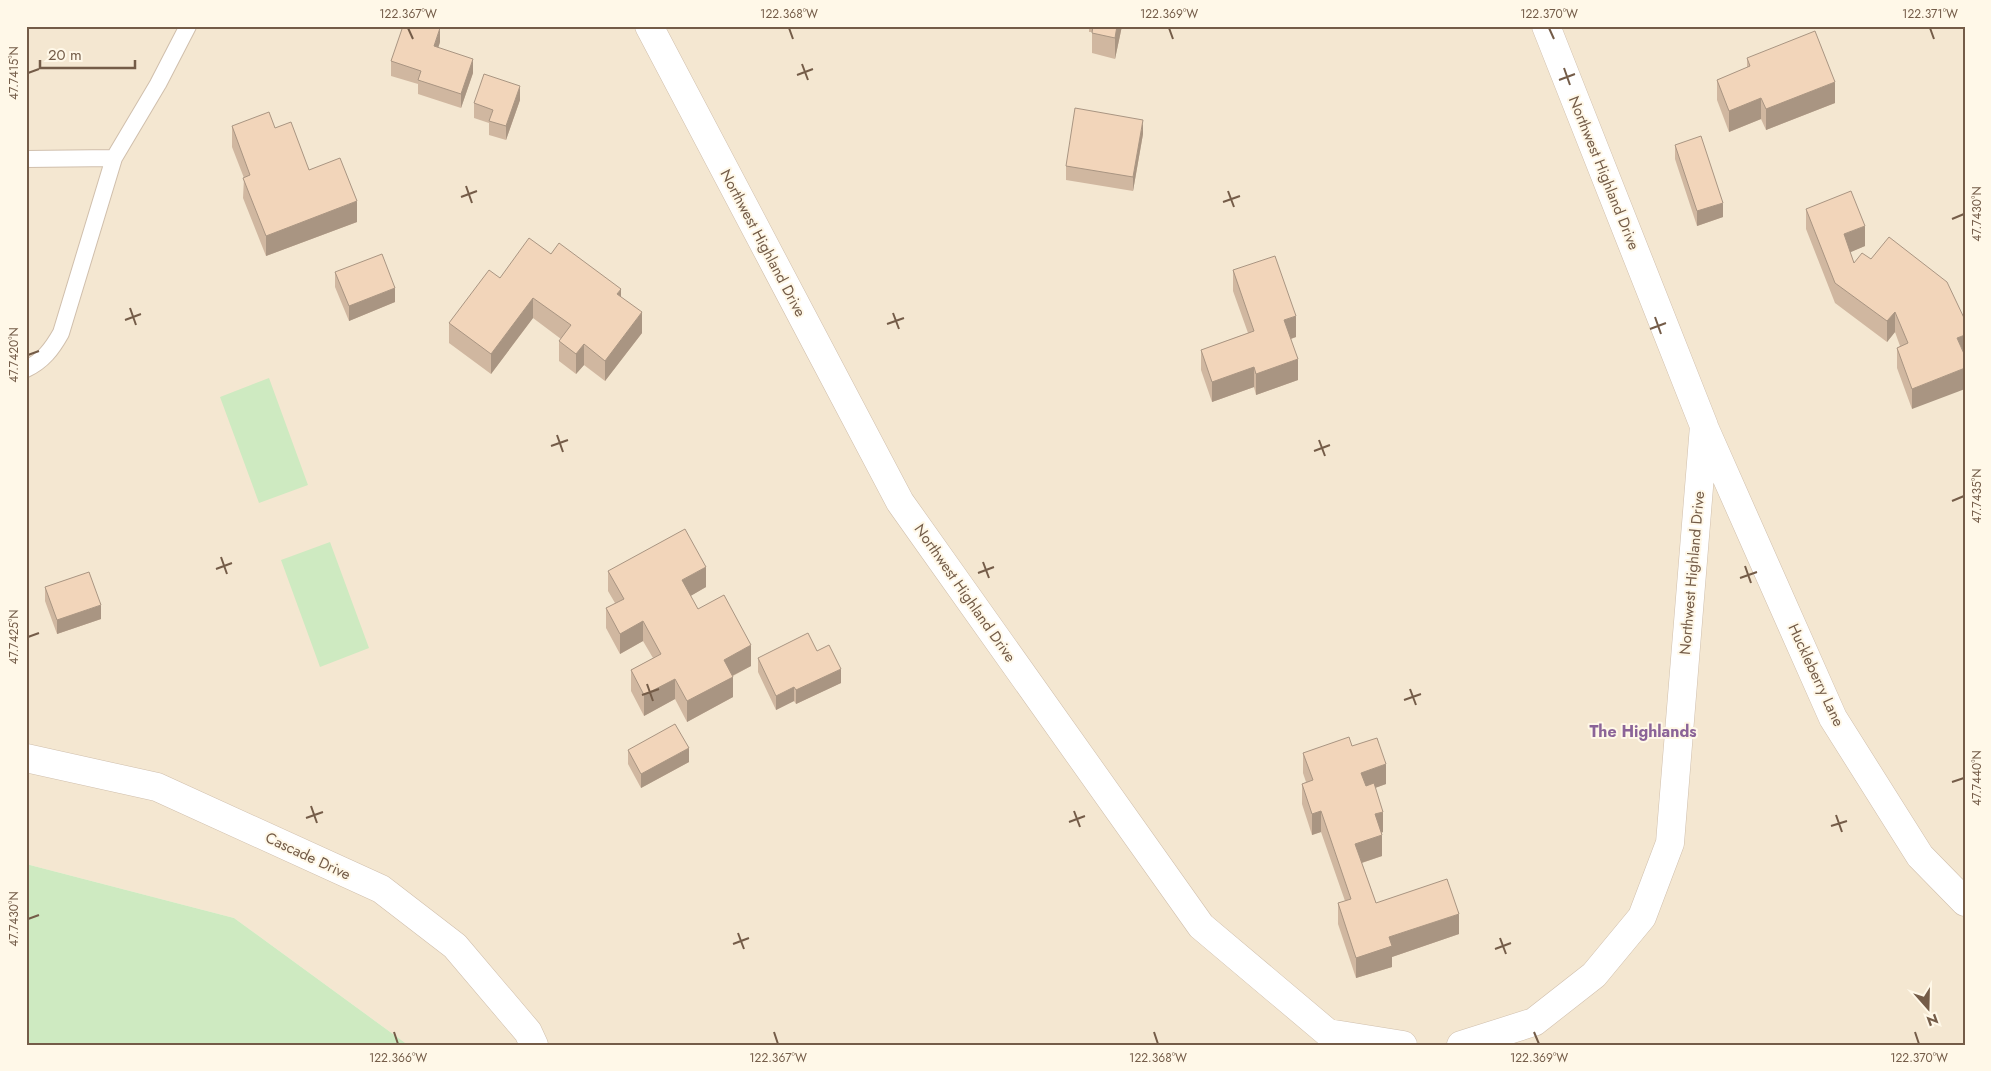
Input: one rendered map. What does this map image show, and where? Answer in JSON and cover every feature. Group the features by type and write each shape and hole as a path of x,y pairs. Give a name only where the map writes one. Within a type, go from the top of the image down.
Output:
{"street":[{"name":"Northwest Highland Drive","path":"649,26 900,502 1201,926 1328,1033 1403,1045"},
{"name":"Northwest Highland Drive","path":"1461,1045 1534,1022 1594,975 1642,917 1670,843 1704,426 1546,26"},
{"name":"Huckleberry Lane","path":"1704,426 1834,718 1920,856 1965,902"},
{"name":"Cascade Drive","path":"26,758 157,787 381,889 456,946 528,1032 534,1045"}],"lane":[{"path":"26,369 37,363 52,349 61,333 114,158 158,84 188,26"},
{"path":"26,159 114,158"}],"shaded area":[{"name":"The Highlands","path":"26,26 1965,26 1965,1045 408,1045 234,918 26,864"}],"green space":[{"path":"269,378 308,485 259,503 220,397"},
{"path":"330,542 369,648 320,667 281,560"},
{"path":"26,864 234,918 408,1045 26,1045"}],"building":[{"path":"403,26 435,26 440,28 434,46 473,59 461,94 418,80 421,71 391,61"},
{"path":"1093,26 1117,26 1115,38 1092,33"},
{"path":"1815,31 1835,82 1766,109 1761,98 1729,111 1717,80 1750,66 1747,58"},
{"path":"484,74 520,86 506,126 489,121 493,110 474,103"},
{"path":"1075,108 1143,120 1133,177 1066,166"},
{"path":"269,112 275,128 291,122 309,170 340,158 357,201 266,236 243,178 250,175 232,126"},
{"path":"1701,136 1723,203 1697,211 1675,145"},
{"path":"1851,191 1865,226 1844,234 1854,263 1862,253 1871,259 1889,237 1947,282 1965,320 1965,335 1957,338 1965,356 1965,368 1912,389 1897,348 1908,343 1895,312 1887,321 1835,283 1806,209"},
{"path":"529,238 551,254 559,243 621,289 617,294 642,312 605,361 584,344 576,354 559,341 571,325 533,298 491,354 449,323 489,270 500,278"},
{"path":"382,254 395,288 349,306 335,272"},
{"path":"1275,256 1296,316 1284,320 1298,359 1256,374 1254,367 1212,382 1201,350 1254,331 1233,270"},
{"path":"685,529 706,567 682,580 698,609 724,595 751,645 724,660 733,677 687,701 675,679 644,695 631,670 661,654 643,621 620,634 606,608 624,599 608,571"},
{"path":"89,572 101,605 57,620 45,587"},
{"path":"808,633 817,651 829,645 841,669 796,690 794,687 776,696 758,658"},
{"path":"675,724 689,748 641,774 628,750"},
{"path":"1349,737 1352,746 1377,738 1386,764 1361,773 1366,786 1374,783 1383,812 1375,814 1382,835 1355,844 1376,903 1447,879 1459,914 1389,937 1392,946 1356,958 1338,903 1351,899 1321,811 1312,814 1302,784 1313,780 1303,753"}],"district":[{"name":"The Highlands","path":"1643,731"}]}
